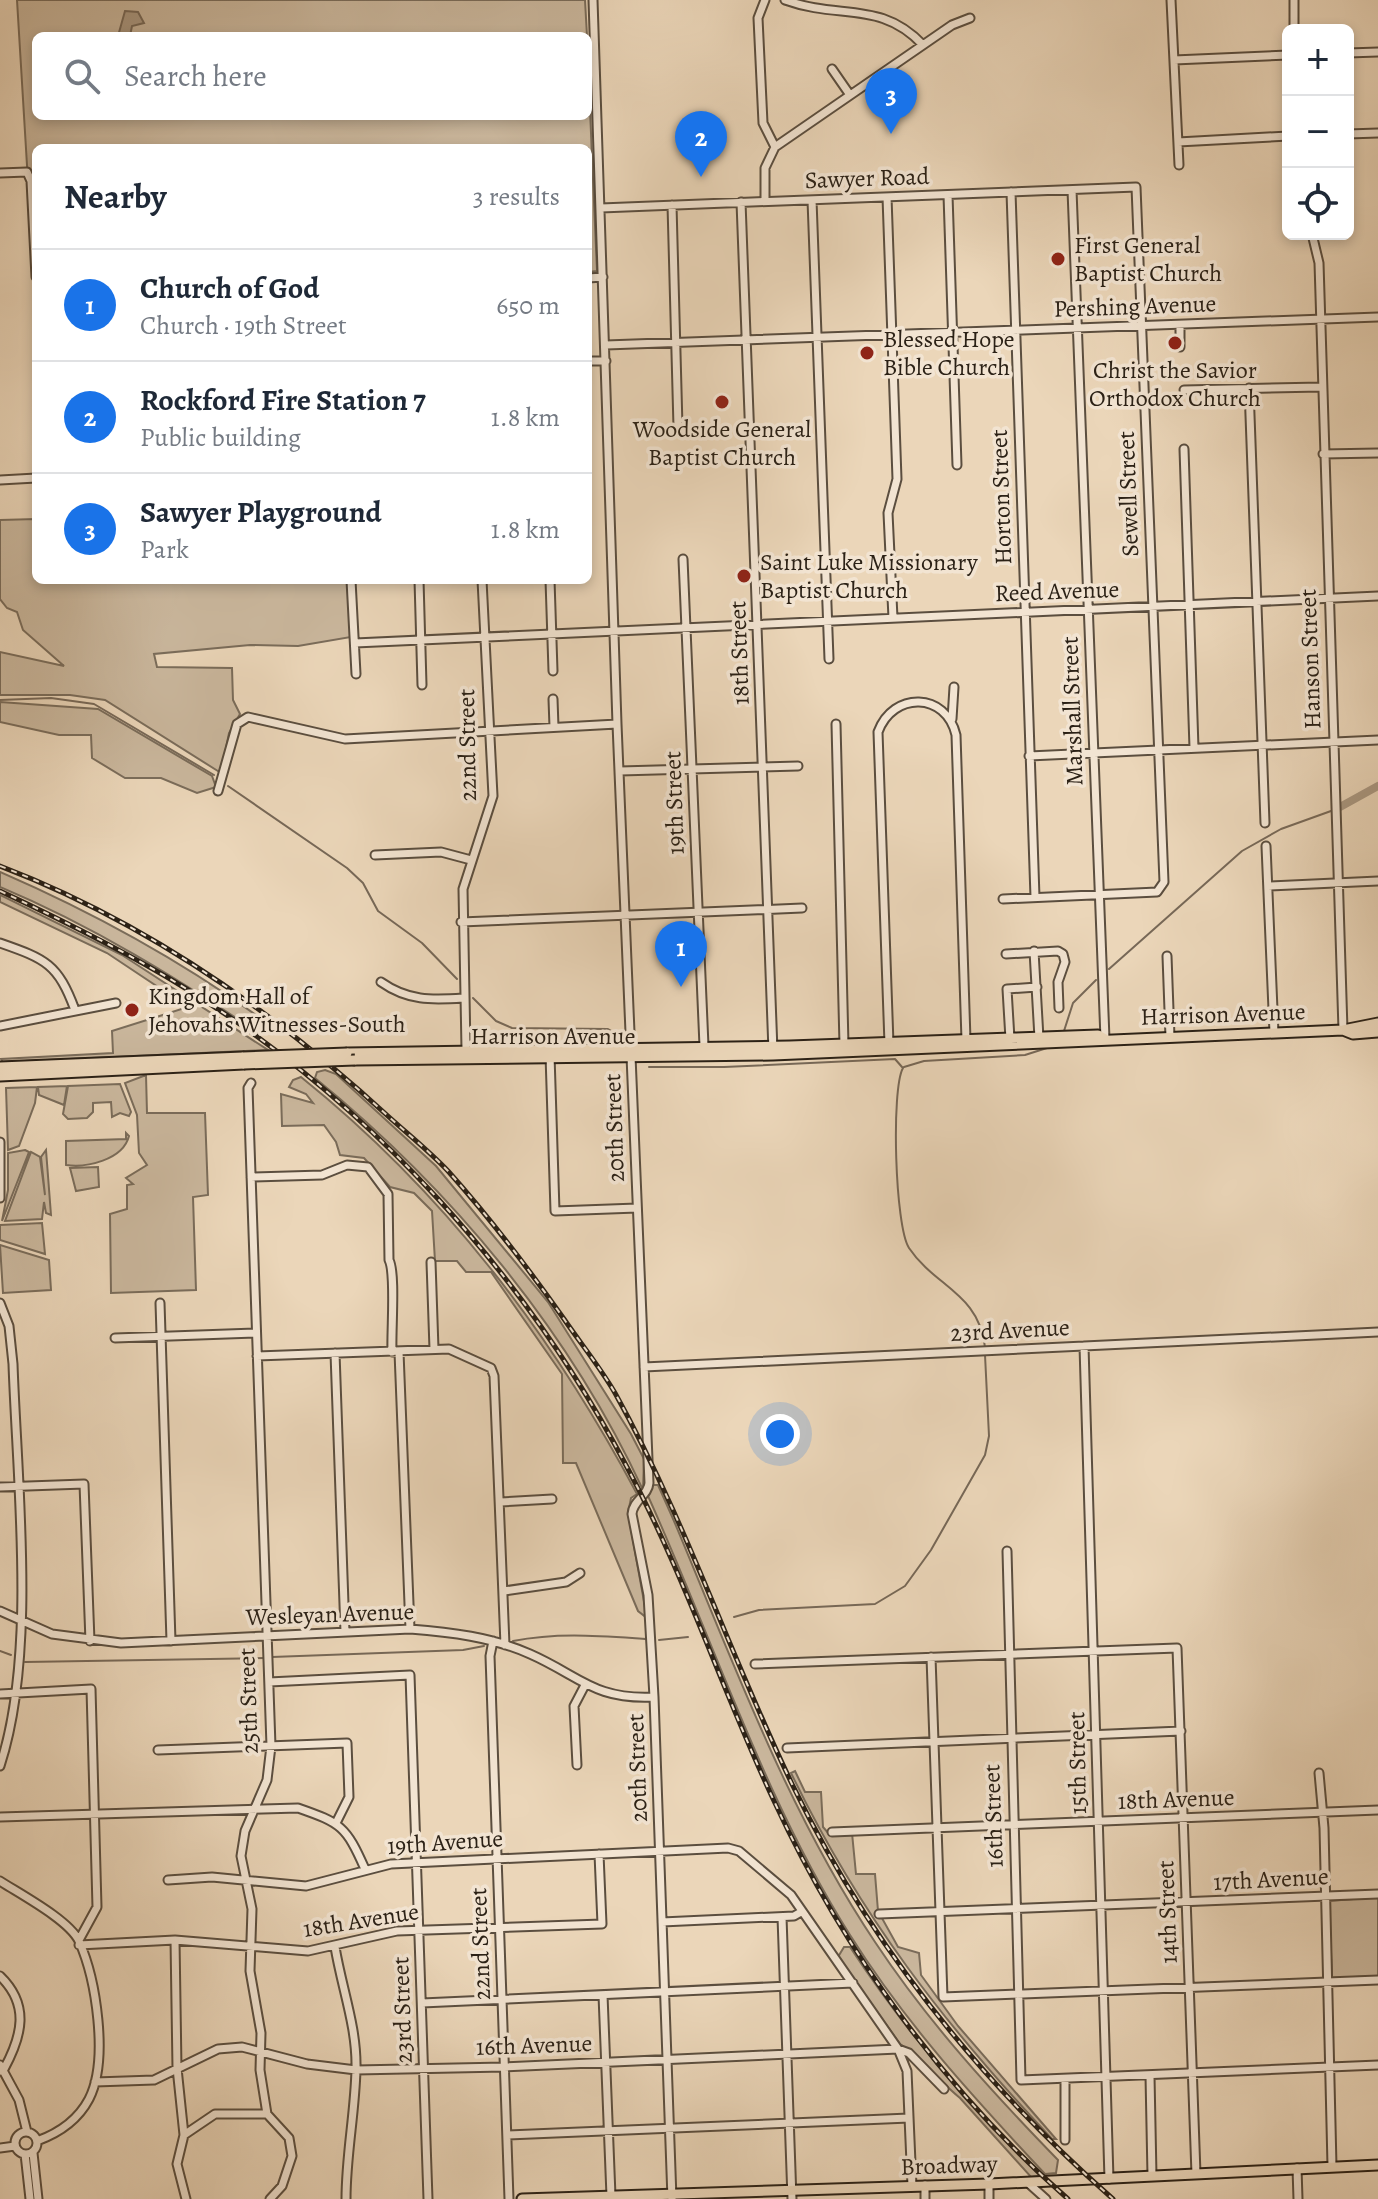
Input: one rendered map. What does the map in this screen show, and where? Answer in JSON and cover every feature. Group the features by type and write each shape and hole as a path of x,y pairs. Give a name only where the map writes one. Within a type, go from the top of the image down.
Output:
{"main road":[{"name":"Harrison Avenue","path":"351,1056 550,1055 704,1046 773,1050 844,1045 889,1047 966,1040 1098,1035 1105,1039 1343,1030 1378,1023"},
{"name":"Harrison Avenue","path":"1343,1030 1353,1034 1378,1032"},
{"name":"Harrison Avenue","path":"0,1067 351,1056 466,1049 773,1050 1099,1043 1105,1039"},
{"name":"Harrison Avenue","path":"0,1076 244,1060"},
{"name":"Broadway","path":"522,2199 792,2195 925,2185 1378,2165"}],"street":[{"name":"20th Street","path":"593,0 617,630 617,724 649,1488 635,1502 632,1514 648,1595 654,1697 672,2197"},
{"path":"765,0 758,18 763,123 775,147"},
{"path":"785,0 879,9 899,18 923,45"},
{"path":"1171,0 1179,165"},
{"path":"1294,0 1294,24"},
{"path":"765,201 765,168 775,147 923,45 970,18"},
{"path":"1354,53 1378,52"},
{"path":"1174,60 1282,55"},
{"path":"832,69 850,95"},
{"path":"1354,134 1378,133"},
{"path":"1178,142 1282,136"},
{"path":"0,173 27,172 32,190"},
{"name":"Sawyer Road","path":"601,208 1136,187"},
{"name":"Sewell Street","path":"1098,894 1157,892 1164,882 1136,187"},
{"name":"Marshall Street","path":"1072,190 1105,1039"},
{"name":"Horton Street","path":"1011,192 1035,897"},
{"path":"948,195 957,465"},
{"path":"887,197 897,479 888,513 893,618"},
{"path":"812,200 829,659"},
{"name":"18th Street","path":"741,202 773,1050"},
{"path":"672,205 678,427"},
{"name":"Hanson Street","path":"1313,240 1319,263 1343,1030"},
{"path":"592,278 603,277"},
{"name":"Pershing Avenue","path":"606,345 1378,317"},
{"path":"1180,325 1180,347"},
{"path":"592,361 606,361"},
{"path":"1184,390 1321,387"},
{"path":"1249,388 1265,823"},
{"path":"1184,449 1194,748"},
{"path":"1323,454 1378,453"},
{"path":"0,480 32,478"},
{"name":"19th Street","path":"683,559 704,1046"},
{"path":"351,584 356,674"},
{"path":"419,584 422,685"},
{"name":"22nd Street","path":"466,1049 461,922 463,889 493,796 482,584"},
{"path":"550,584 553,671"},
{"name":"Reed Avenue","path":"355,643 1378,596"},
{"path":"954,687 952,721 956,735 966,1040"},
{"path":"553,699 554,727"},
{"path":"889,1047 878,732 889,712 913,701 939,708 952,721"},
{"path":"218,791 237,724 248,717 330,738 617,724"},
{"path":"836,724 844,1045"},
{"path":"1029,756 1378,740"},
{"path":"620,771 798,766"},
{"path":"1266,846 1274,1033"},
{"path":"375,855 441,852 471,860"},
{"path":"1268,886 1378,881"},
{"path":"1003,899 1098,894"},
{"path":"461,922 802,908"},
{"path":"0,943 51,963 65,982 75,1010"},
{"path":"1006,954 1034,951 1063,954 1059,1008"},
{"path":"1034,951 1039,1038"},
{"path":"1167,956 1170,1037"},
{"path":"381,982 399,995 419,1000 463,998"},
{"path":"1010,1039 1007,989 1037,987"},
{"path":"0,1026 116,1003"},
{"path":"550,1055 555,1211 637,1208"},
{"name":"25th Street","path":"251,1083 248,1088 255,1333 271,1746 267,1780 242,1844 252,1945 252,1996 262,2051 260,2070 267,2114 289,2138 292,2156 282,2186 270,2199"},
{"path":"0,1142 0,1198"},
{"path":"251,1177 322,1175 347,1165 368,1167 388,1194 410,1629"},
{"path":"431,1262 434,1349"},
{"path":"0,1303 9,1326 13,1364 21,1622 14,1693 0,1766"},
{"path":"160,1303 171,1641"},
{"name":"23rd Avenue","path":"644,1367 1378,1332"},
{"path":"115,1338 255,1333"},
{"name":"15th Street","path":"1084,1346 1109,2179"},
{"path":"257,1356 434,1349 461,1353 491,1368 501,1502 505,1645"},
{"path":"335,1353 345,1632"},
{"path":"0,1487 84,1484 90,1641"},
{"path":"501,1502 552,1499"},
{"name":"16th Street","path":"1007,1551 1021,2080 1065,2079"},
{"path":"504,1591 566,1582 580,1573"},
{"name":"Wesleyan Avenue","path":"0,1611 52,1634 90,1641 171,1641 410,1629 493,1641 531,1654 608,1695 654,1697"},
{"name":"22nd Street","path":"493,1641 509,2199"},
{"name":"14th Street","path":"1094,1650 1177,1648 1196,2174"},
{"path":"755,1664 1094,1650"},
{"path":"931,1657 942,1995 946,1998 1378,1980"},
{"name":"23rd Street","path":"269,1682 410,1675 428,2199"},
{"path":"577,1765 574,1706 585,1685"},
{"path":"0,1694 91,1689 97,1907 79,1942"},
{"path":"787,1748 1181,1731"},
{"path":"158,1750 347,1743 349,1797 337,1821"},
{"path":"1319,1773 1323,1813 1332,2166"},
{"path":"0,1817 298,1808 337,1821 354,1845 365,1869"},
{"name":"18th Avenue","path":"832,1832 1378,1810"},
{"name":"19th Avenue","path":"168,1880 247,1880 306,1886 365,1869 417,1862 728,1848 739,1851 782,1885 801,1912"},
{"name":"18th Avenue","path":"79,1942 175,1940 308,1951 379,1934 419,1930 602,1924 599,1854"},
{"path":"0,1881 45,1910 79,1942 95,1992 99,2043 90,2098 73,2120 37,2141 29,2154 30,2199"},
{"name":"17th Avenue","path":"879,1914 1378,1894"},
{"path":"662,1922 782,1917 801,1912 898,2049 907,2071 912,2186"},
{"path":"782,1917 792,2195"},
{"path":"175,1940 177,2068 184,2135 178,2177 186,2199"},
{"path":"335,1947 341,1984 354,2024 356,2070 346,2199"},
{"path":"0,1976 13,1988 22,2014 19,2041 1,2069 19,2100 27,2132 37,2141"},
{"path":"422,2003 853,1983"},
{"path":"603,1995 611,2196"},
{"name":"16th Avenue","path":"95,2082 154,2080 218,2049 242,2047 307,2064 356,2070 504,2067 898,2049"},
{"path":"898,2049 909,2053 944,2089"},
{"path":"1065,2140 1065,2079 1378,2065"},
{"path":"1150,2076 1152,2176"},
{"path":"184,2135 215,2114 267,2114"},
{"path":"507,2135 909,2118"},
{"path":"15,2146 18,2136 27,2132"},
{"path":"0,2148 15,2146 29,2154 38,2199"},
{"path":"1297,2168 1298,2199"},
{"path":"1027,2182 1046,2199"},
{"path":"989,2184 989,2199"},
{"path":"925,2185 925,2199"}],"shaded area":[{"path":"17,0 585,0 587,32 32,32 32,120 590,120 591,144 32,144 32,248"},
{"path":"125,11 138,12 144,23 132,26 131,32 119,32"},
{"path":"592,156 597,271 592,272"},
{"path":"32,519 32,584 347,584 351,637 298,646 250,645 154,654 157,667 232,668 233,700 240,714 229,733 221,773 105,700 70,695 0,695 0,652 64,666 23,630 17,612 7,608 0,599 0,520"},
{"path":"0,702 98,709 212,776 216,787 197,793 161,778 125,778 92,758 91,735 59,735 0,722"},
{"path":"0,872 144,943 278,1031 260,1034 134,954 0,887"},
{"path":"0,895 122,955 268,1050 3,1062 1,1059 113,1053 112,1031 188,1007 107,953 0,902"},
{"path":"325,1070 336,1074 436,1166 548,1302 644,1459 643,1490 580,1374 543,1319 459,1215 365,1121 315,1078 317,1072"},
{"path":"146,1075 147,1113 205,1113 208,1195 193,1197 196,1290 111,1293 110,1214 127,1209 127,1185 133,1184 126,1178 147,1165 139,1153 137,1115 125,1083"},
{"path":"301,1077 353,1121 447,1217 490,1268 531,1322 568,1377 637,1494 631,1498 628,1513 647,1618 638,1611 576,1463 563,1463 562,1374 491,1272 466,1272 457,1261 435,1261 432,1211 414,1193 390,1187 364,1158 340,1155 336,1142 324,1125 282,1126 281,1094 313,1103 306,1094 289,1087 293,1080"},
{"path":"120,1084 131,1112 129,1116 120,1113 112,1117 111,1102 93,1103 93,1112 87,1118 68,1119 63,1114 68,1086"},
{"path":"67,1086 64,1105 39,1095 38,1087"},
{"path":"37,1087 35,1103 19,1146 8,1150 6,1088"},
{"path":"126,1133 129,1136 125,1144 112,1157 83,1165 66,1165 66,1141 126,1139"},
{"path":"46,1150 51,1215 46,1213 44,1202 42,1219 5,1221 31,1152 40,1157 45,1195 41,1157"},
{"path":"29,1152 2,1221 8,1190 8,1153"},
{"path":"98,1167 99,1187 76,1191 70,1168"},
{"path":"42,1223 45,1254 0,1240 0,1225"},
{"path":"0,1245 49,1260 51,1290 3,1293"},
{"path":"653,1485 658,1485 674,1521 764,1736 815,1841 844,1892 895,1972 939,2028 1058,2160 1056,2173 1045,2174 918,2030 872,1968 819,1883 766,1775 648,1496"},
{"path":"795,1771 805,1792 821,1792 823,1827 829,1834 852,1833 856,1874 875,1874 878,1911 898,1947 919,1953 921,1975 958,2026 1056,2139 1052,2139 975,2053 875,1921 818,1825 791,1773"},
{"path":"1378,1897 1378,1976 1332,1978 1329,1901"},
{"path":"844,1947 850,1947 939,2067 1040,2176 1031,2177 960,2098 900,2044 838,1957"}],"waterway":[{"path":"0,700 51,698 94,704 214,775"},
{"path":"228,786 347,868 363,883 378,911 422,943 457,979"},
{"path":"1340,807 1378,786"},
{"path":"1109,969 1242,851 1281,829 1331,811"},
{"path":"1064,1031 1073,1003 1096,980"},
{"path":"473,998 496,1021 512,1028 608,1029 615,1033"},
{"path":"904,1067 924,1061 1025,1055 1050,1047"},
{"path":"649,1067 724,1067 895,1059 902,1067"},
{"path":"903,1068 897,1102 896,1158 904,1235 919,1261 974,1314 985,1347"},
{"path":"734,1617 759,1610 875,1604 905,1586 931,1550 985,1455 989,1436 985,1355"},
{"path":"513,1641 563,1636 647,1639"},
{"path":"659,1640 688,1637"},
{"path":"272,1657 463,1650 484,1646"},
{"path":"0,1651 11,1655"},
{"path":"25,1662 264,1658"}],"railway":[{"path":"0,866 53,888 157,942 254,1006 346,1079 419,1144 479,1207 537,1281 615,1393 663,1489 792,1784 856,1900 932,2008 974,2059 1064,2154 1113,2199"},
{"path":"0,891 140,961 253,1034 318,1085 380,1140 438,1199 492,1262 588,1398 628,1469 668,1551 775,1803 833,1913 901,2016 939,2066 980,2113 1068,2199"}],"place":[{"name":"Sawyer Playground","path":"891,134"},
{"name":"Rockford Fire Station 7","path":"701,177"},
{"name":"First General Baptist Church","path":"1058,259"},
{"name":"Christ the Savior Orthodox Church","path":"1175,343"},
{"name":"Blessed Hope Bible Church","path":"867,353"},
{"name":"Woodside General Baptist Church","path":"722,402"},
{"name":"Saint Luke Missionary Baptist Church","path":"744,576"},
{"name":"Church of God","path":"681,987"},
{"name":"Kingdom Hall of Jehovahs Witnesses-South","path":"132,1010"}]}
